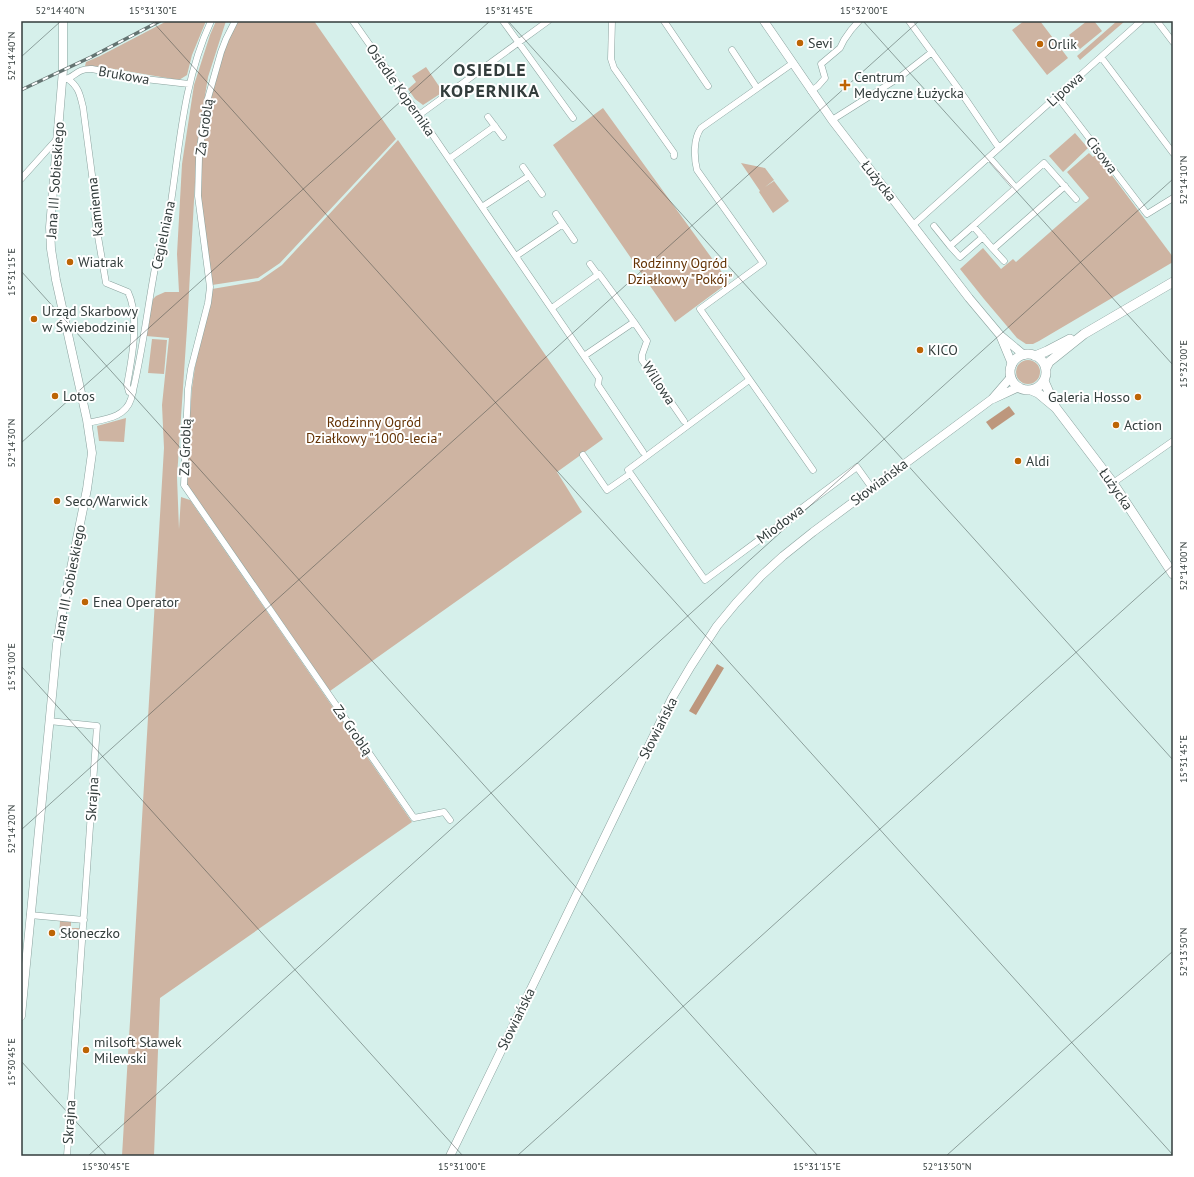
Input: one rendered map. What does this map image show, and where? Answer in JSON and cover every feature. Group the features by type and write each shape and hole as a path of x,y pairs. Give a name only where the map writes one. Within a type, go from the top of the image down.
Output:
{"main road":[{"path":"1084,334 1035,356 1024,355 1015,360 1012,364 1010,372 1015,384 1027,390 1039,387 1046,377 1046,368 1049,362 1084,334 1173,282"},
{"path":"1035,356 1042,361 1046,368"},
{"name":"Łużycka","path":"1044,381 1056,408"},
{"name":"Łużycka","path":"1031,390 1038,393 1056,408 1113,483 1173,574"}],"street":[{"name":"Jana III Sobieskiego","path":"21,1016 49,721 60,628 91,465 91,444 88,423 57,284 51,249 50,227 57,139 65,79 63,21"},
{"name":"Cegielniana","path":"88,423 110,418 122,413 130,403 157,259 168,217 178,144 189,84 200,48 211,21"},
{"name":"Za Groblą","path":"235,21 226,39 217,64 208,98 199,158 198,196 210,287 208,303 191,369 188,389 184,485 414,818 444,812 450,820"},
{"name":"Osiedle Kopernika","path":"353,21 552,308 599,378 598,385 644,452"},
{"path":"503,21 573,118"},
{"path":"419,115 548,21"},
{"path":"612,21 611,59 614,68 674,153 674,156"},
{"path":"664,21 708,86"},
{"name":"Łużycka","path":"764,21 832,120 1000,335 1024,355"},
{"path":"811,91 825,78 821,64 840,48 844,40 859,21"},
{"path":"909,21 999,148"},
{"name":"Lipowa","path":"913,224 989,158 1141,21"},
{"path":"1157,21 1173,42"},
{"path":"732,50 757,88"},
{"path":"832,120 900,77 932,52"},
{"path":"1101,57 1173,153"},
{"path":"793,63 701,128 697,133 695,162 698,170 763,263 700,309 813,470"},
{"name":"Brukowa","path":"65,79 79,70 92,68 136,78 189,84"},
{"name":"Kamienna","path":"65,79 75,85 79,91 83,107 97,213 95,219 106,283 128,292 132,309 133,341 127,385 129,392 133,392"},
{"name":"Cisowa","path":"1057,96 1147,214 1173,198"},
{"path":"488,117 503,138"},
{"path":"449,159 495,126"},
{"path":"21,179 57,139"},
{"path":"989,158 1016,188"},
{"path":"950,246 1044,163 1076,200"},
{"path":"523,167 542,194"},
{"path":"482,207 529,176"},
{"path":"994,249 1064,186"},
{"path":"556,214 574,240"},
{"path":"516,256 563,224"},
{"path":"934,226 960,257 982,236"},
{"path":"973,226 1004,261"},
{"path":"584,356 634,322 590,264"},
{"path":"552,308 598,275"},
{"name":"Willowa","path":"634,322 647,341 642,360 684,421"},
{"name":"Łużycka","path":"1000,335 1012,364"},
{"name":"Słowiańska","path":"992,399 1011,377"},
{"path":"583,455 607,490 630,474 628,470 749,380"},
{"name":"Słowiańska","path":"450,1156 672,698 691,666 718,626 755,582 796,545 992,399 1019,387"},
{"path":"1113,483 1173,441"},
{"name":"Miodowa","path":"630,474 705,580 858,467 872,488"},
{"name":"Skrajna","path":"49,721 97,726 67,1156"},
{"path":"30,915 84,920"}],"green space":[{"path":"167,21 206,21 192,55 187,75 179,80 102,67 85,66 86,62"},
{"path":"216,21 226,21 208,77 197,146 177,477 179,529 181,497 190,500 412,822 160,998 154,1156 122,1156 164,448 162,405 169,338 146,336 151,301 156,296 165,292 179,292 177,254 182,164 194,85"},
{"path":"239,21 314,21 396,139 280,263 258,278 212,285 201,210 200,192 202,156 206,120 214,85 226,43"},
{"name":"Orlik","path":"1024,21 1040,21 1068,58 1047,75 1012,30"},
{"path":"1087,21 1094,21 1102,31 1080,49 1069,35"},
{"path":"1117,21 1125,21 1080,60 1077,56"},
{"path":"426,67 443,92 423,105 415,99 408,89 416,82 412,76"},
{"name":"Rodzinny Ogród Działkowy \"Pokój\"","path":"603,108 729,282 675,322 553,145"},
{"path":"1075,133 1088,148 1063,172 1049,156"},
{"name":"Rodzinny Ogród Działkowy \"1000-lecia\"","path":"398,140 603,439 557,472 582,512 330,691 187,484 187,453 192,388 195,367 212,289 259,281 282,265"},
{"path":"1089,153 1093,157 1096,154 1173,257 1173,262 1039,341 1033,344 1026,344 1017,338 960,269 983,248 1001,269 1013,259 1016,262 1089,198 1067,172"},
{"path":"741,163 765,168 774,180 765,187 774,181 789,201 773,213"},
{"path":"152,339 167,340 164,374 148,373"},
{"path":"1028,360 1036,364 1040,372 1036,380 1028,384 1020,380 1016,372 1020,364"},
{"path":"126,418 124,442 99,441 97,426"},
{"path":"60,921 71,922 71,928 79,928 78,940 59,939"}],"shaded area":[{"path":"1009,406 1015,414 992,430 986,422"},
{"path":"717,664 724,668 696,715 689,711"}],"railway":[{"path":"21,90 91,57 160,21"}],"place":[{"name":"Sevi","path":"800,43"},
{"name":"Orlik","path":"1040,44"},
{"name":"Centrum Medyczne Łużycka","path":"845,85"},
{"name":"Wiatrak","path":"70,262"},
{"name":"Urząd Skarbowy w Świebodzinie","path":"34,319"},
{"name":"KICO","path":"920,350"},
{"name":"Lotos","path":"55,396"},
{"name":"Galeria Hosso","path":"1138,397"},
{"name":"Action","path":"1116,425"},
{"name":"Aldi","path":"1018,461"},
{"name":"Seco/Warwick","path":"57,501"},
{"name":"Enea Operator","path":"85,602"},
{"name":"Słoneczko","path":"52,933"},
{"name":"milsoft Sławek Milewski","path":"86,1050"}],"district":[{"name":"OSIEDLE KOPERNIKA","path":"490,79"}]}
